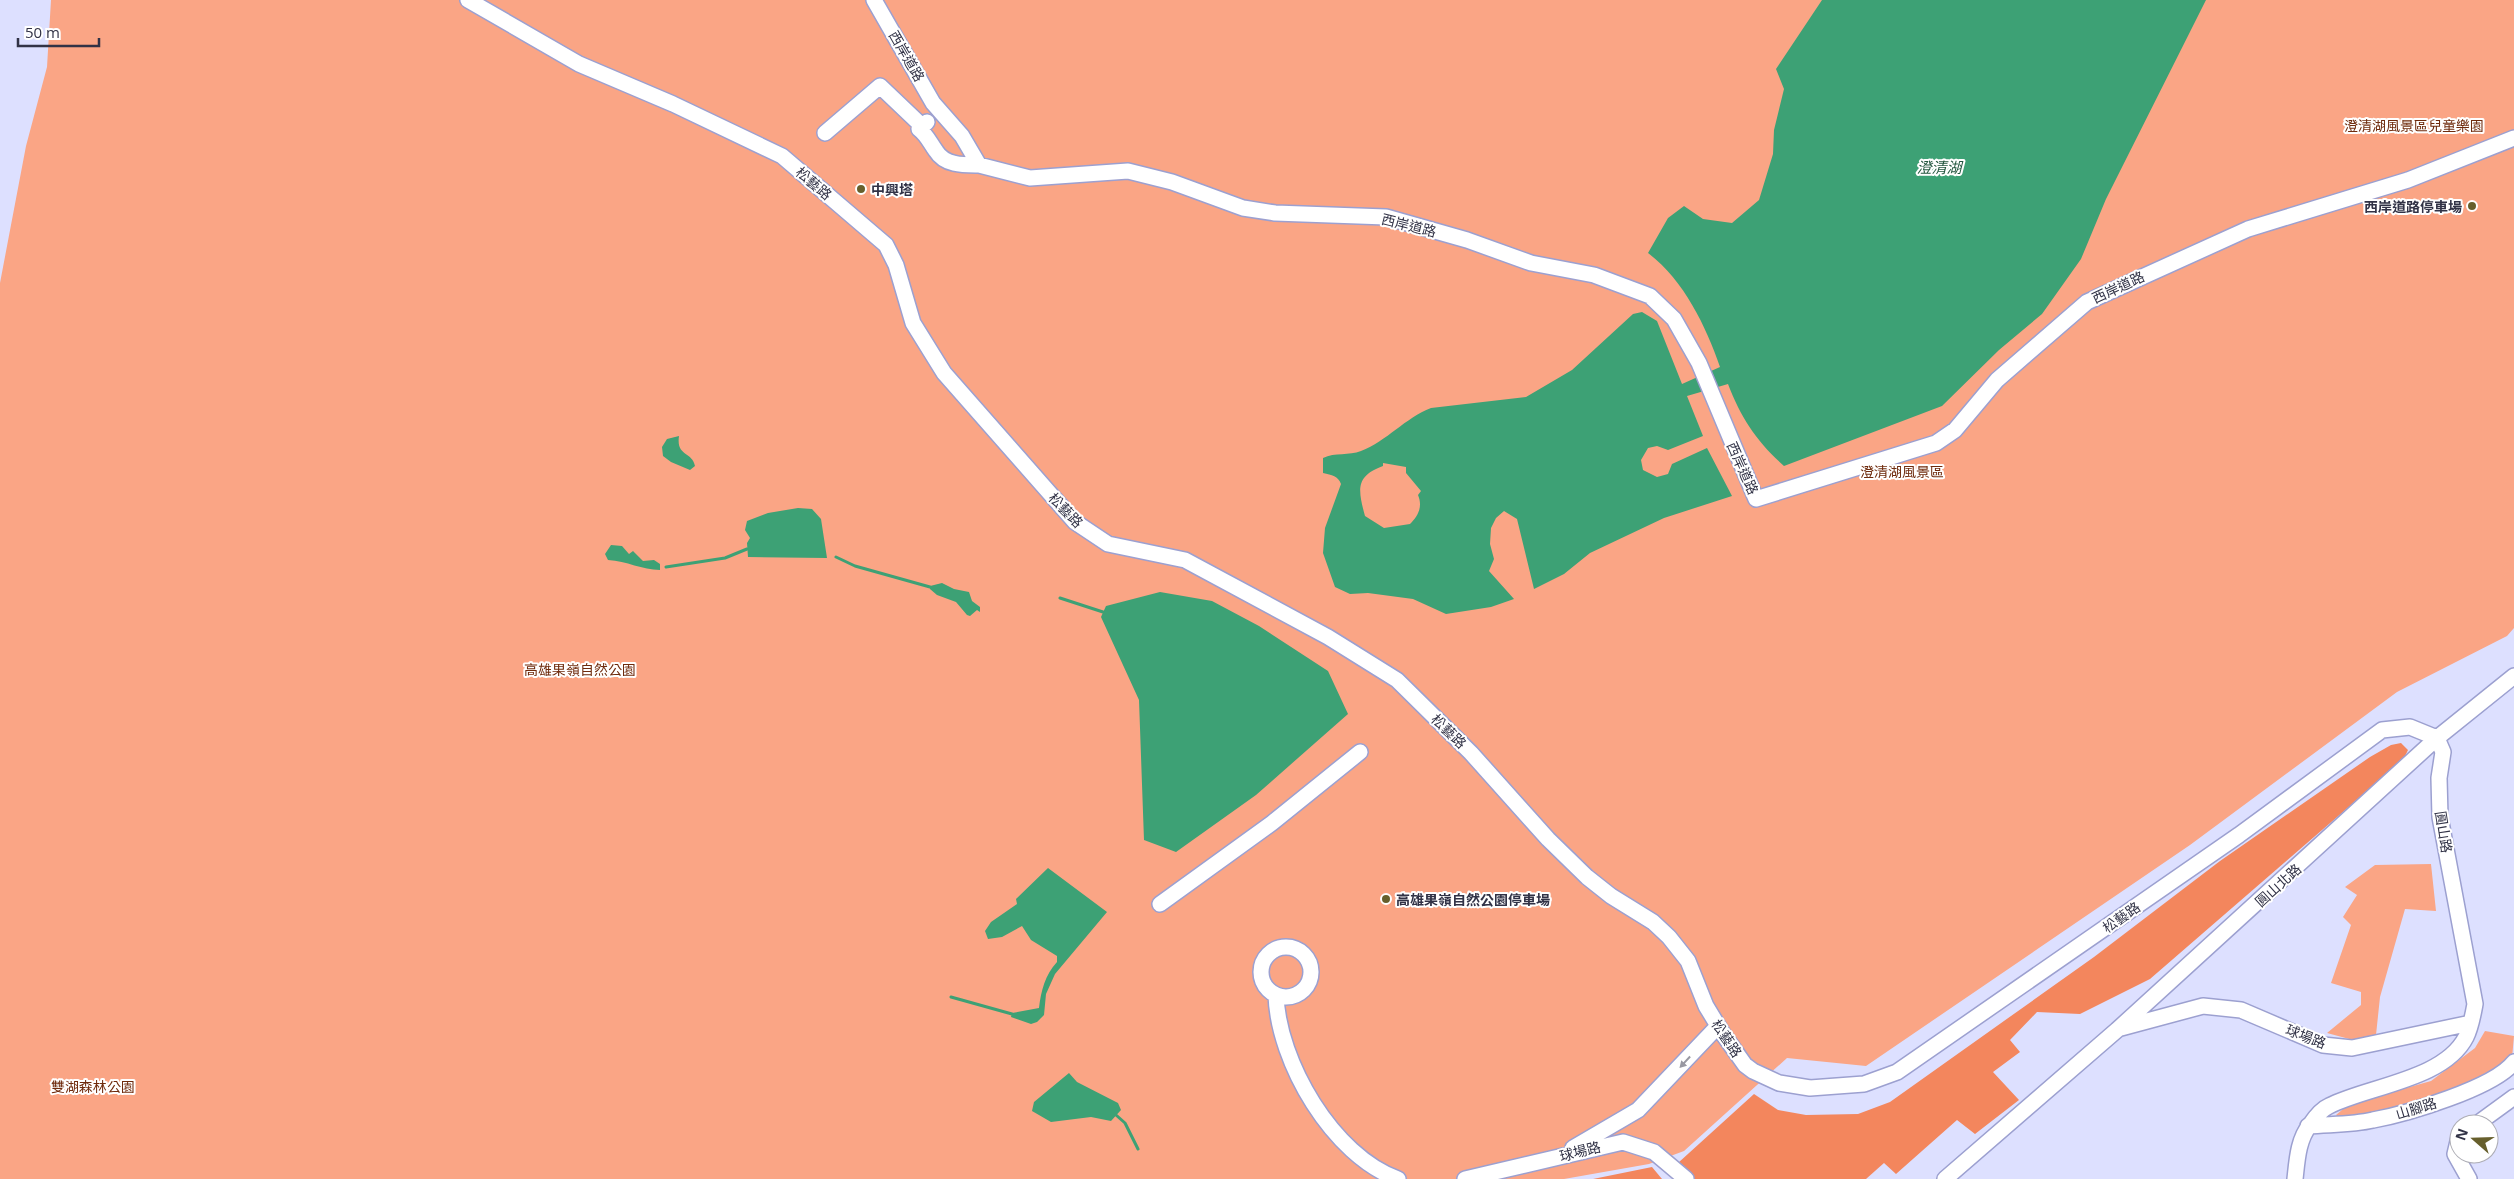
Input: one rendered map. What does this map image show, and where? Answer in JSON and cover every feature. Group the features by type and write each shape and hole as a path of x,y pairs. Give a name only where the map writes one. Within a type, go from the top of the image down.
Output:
{"street":[{"name":"松藝路","path":"468,0 579,64 673,104 782,156 886,244 896,264 913,323 944,373 1075,522 1108,544 1185,560 1328,637 1397,680 1471,753 1548,839 1587,877 1611,896 1653,922 1670,937 1688,961 1706,1006 1737,1054 1753,1071 1780,1083 1810,1088 1864,1084 1897,1072 2239,835 2382,730 2410,728 2437,738"},
{"name":"西岸道路","path":"874,0 940,112 962,136 980,165"},
{"name":"西岸道路","path":"826,133 880,86 922,126 919,129 926,135 942,158 959,165 980,165 1030,178 1128,172 1172,182 1242,208 1275,213 1386,217 1467,240 1531,264 1594,275 1650,296 1674,319 1699,363 1756,499 1936,443 1954,430 1997,380 2087,302 2248,228 2408,180 2514,138"},
{"path":"922,126 940,112"},
{"path":"2437,738 2514,676"},
{"name":"圓山路","path":"2437,738 2443,752 2439,778 2440,818 2475,1004 2471,1023"},
{"name":"圓山北路","path":"2117,1030 2437,738"},
{"path":"1160,904 1272,823 1360,752"},
{"path":"1696,981 1728,1031 1737,1054"},
{"path":"1276,995 1276,1012 1286,1049 1309,1096 1323,1117 1351,1149 1369,1165 1398,1179"},
{"name":"球場路","path":"1945,1179 2117,1030 2203,1006 2241,1010 2323,1045 2352,1048 2471,1023"},
{"path":"2295,1179 2298,1153 2308,1126 2327,1106 2417,1075 2448,1057 2466,1038 2471,1023"},
{"path":"1559,1156 1638,1110 1718,1026"},
{"name":"山腳路","path":"2308,1126 2373,1120 2421,1106 2473,1089 2509,1068 2514,1062"},
{"path":"2491,1114 2514,1097"},
{"name":"球場路","path":"1465,1179 1623,1142 1654,1152 1686,1179"},
{"path":"2461,1164 2469,1179"}],"green space":[{"path":"51,0 2514,0 2514,628 2507,636 2397,692 2190,845 1866,1066 1787,1058 1684,1151 1649,1164 1564,1179 0,1179 0,283 26,146 47,67"},
{"path":"2431,864 2436,911 2405,909 2380,997 2376,1035 2353,1040 2327,1033 2361,1005 2361,992 2331,983 2351,925 2343,917 2357,895 2345,887 2375,865"},
{"path":"2485,1031 2514,1036 2512,1058 2462,1085 2428,1100 2392,1112 2369,1118 2339,1118 2336,1115 2349,1104 2431,1081 2475,1048"}],"shaded area":[{"path":"2401,743 2408,750 2403,760 2150,979 2080,1014 2037,1012 2010,1040 2020,1052 1993,1072 2019,1100 1975,1134 1957,1120 1896,1174 1884,1163 1866,1179 1694,1179 1678,1163 1754,1094 1778,1110 1806,1115 1858,1114 1890,1102 2094,957 2220,861 2370,757 2391,745"},
{"path":"1652,1167 1662,1179 1593,1179"}],"water":[{"name":"澄清湖","path":"1822,0 2206,0 2106,199 2081,259 2042,314 1999,350 1942,406 1784,466 1766,448 1744,419 1728,384 1687,396 1703,436 1668,450 1657,446 1648,448 1641,460 1643,470 1657,477 1668,474 1672,464 1707,448 1732,496 1664,518 1590,553 1564,574 1534,589 1517,519 1504,511 1496,518 1491,528 1490,544 1494,559 1489,571 1514,599 1491,607 1446,614 1413,599 1368,593 1350,594 1335,587 1323,553 1325,528 1341,484 1332,475 1323,473 1323,458 1361,451 1370,447 1431,408 1526,397 1572,370 1633,314 1642,312 1657,321 1682,384 1720,367 1708,336 1692,304 1672,276 1648,253 1668,218 1684,206 1703,219 1732,223 1759,200 1773,154 1774,130 1784,89 1776,69","holes":["1383,463 1406,467 1406,473 1421,491 1418,495 1419,511 1410,524 1384,528 1365,516 1360,491 1363,479 1367,474 1383,466"]},
{"path":"679,436 682,451 691,458 695,466 690,470 671,462 663,456 662,447 667,439"},
{"path":"798,508 812,509 821,519 827,558 748,557 747,543 750,538 745,530 747,521 768,513"},
{"path":"611,545 622,546 629,554 633,551 643,561 654,560 660,564 660,570 608,560 605,554"},
{"path":"942,583 954,589 969,592 972,601 980,607 980,612 977,610 970,616 967,615 956,602 937,595 930,589 930,586"},
{"path":"1160,592 1212,601 1259,626 1328,671 1348,714 1256,795 1176,852 1144,840 1139,700 1101,617 1106,606"},
{"path":"1048,868 1107,912 1055,974 1046,994 1044,1015 1037,1022 1031,1024 1011,1017 1012,1013 1039,1008 1044,984 1049,972 1057,962 1057,956 1031,940 1022,926 1002,937 988,939 985,931 991,922 1017,904 1016,899"},
{"path":"1069,1073 1077,1082 1118,1103 1121,1110 1111,1121 1091,1117 1051,1122 1032,1111 1034,1102"}],"waterway":[{"path":"666,567 725,558 747,549"},
{"path":"836,557 855,566 930,587"},
{"path":"1060,598 1103,612"},
{"path":"951,997 1012,1014"},
{"path":"1116,1115 1125,1123 1138,1149"}],"place":[{"name":"中興塔","path":"861,189"},
{"name":"西岸道路停車場","path":"2472,206"},
{"name":"高雄果嶺自然公園停車場","path":"1386,899"}],"park label":[{"name":"澄清湖風景區兒童樂園","path":"2414,125"},
{"name":"澄清湖風景區","path":"1902,471"},
{"name":"高雄果嶺自然公園","path":"580,669"},
{"name":"雙湖森林公園","path":"93,1086"}]}
